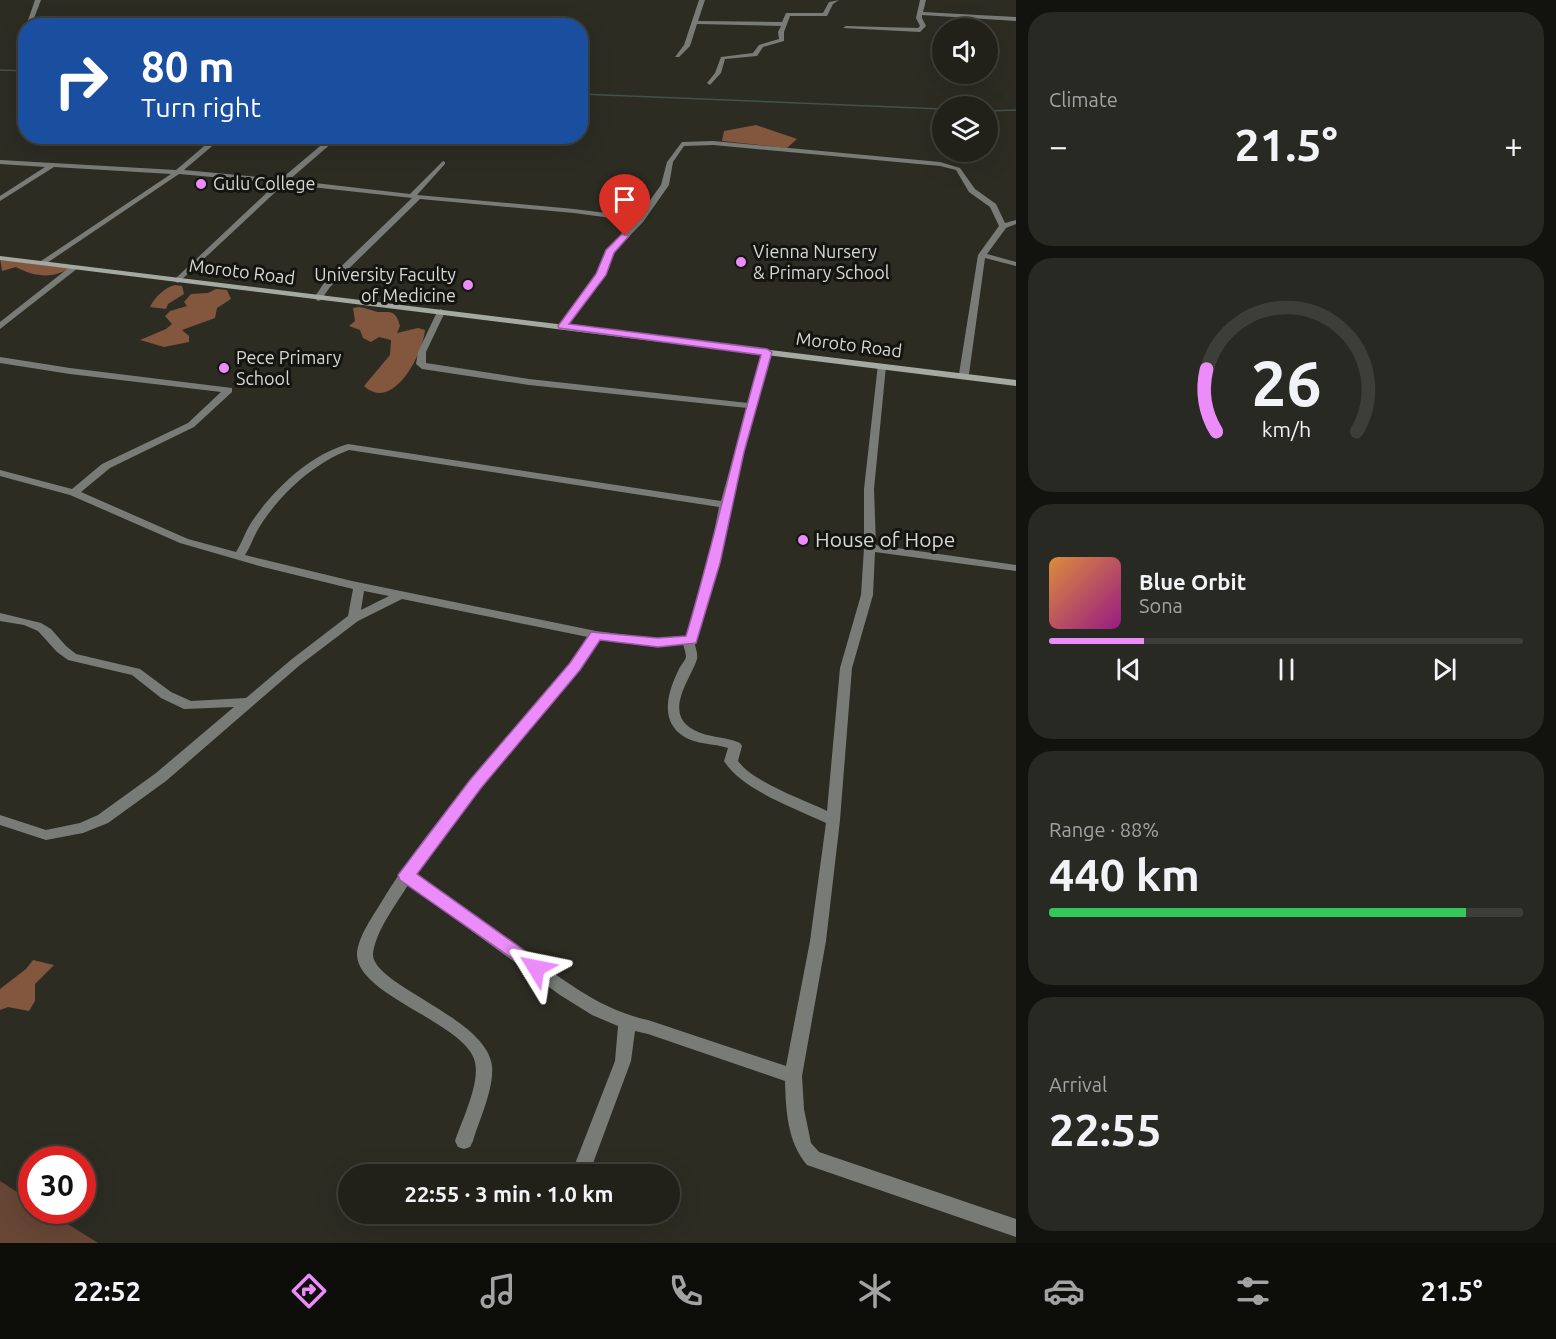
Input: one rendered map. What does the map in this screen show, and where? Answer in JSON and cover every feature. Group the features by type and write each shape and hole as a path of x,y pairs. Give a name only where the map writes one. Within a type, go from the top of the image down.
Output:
{"main road":[{"name":"Moroto Road","path":"0,258 1016,382"}],"street":[{"path":"31,18 38,0"},
{"path":"677,56 687,46 702,0"},
{"path":"710,83 718,73 723,58 753,56 761,46 778,42 783,38 781,32 788,14 825,15 831,3 836,0"},
{"path":"846,28 916,31 923,26 920,13 923,0"},
{"path":"920,13 1016,20"},
{"path":"694,22 784,24"},
{"path":"563,326 601,275 609,252 640,220 665,185 670,162 678,146 687,142 954,166 972,190 993,206 1003,226"},
{"path":"44,263 178,172 211,144"},
{"path":"178,281 282,182 327,144"},
{"path":"0,162 178,172 640,220"},
{"path":"318,298 327,285 415,197 443,163"},
{"path":"0,199 52,165"},
{"path":"964,374 982,255 1003,226 1016,222"},
{"path":"982,255 1016,264"},
{"path":"0,326 74,268"},
{"path":"441,312 422,352 421,364 429,368 751,406"},
{"path":"767,352 725,505 714,563 688,649 692,657 684,668 672,708 681,730 704,740 728,742 735,746 731,761 743,776 833,820"},
{"path":"0,360 70,371 229,390 191,425 106,466 74,493"},
{"path":"881,366 869,489 870,548 864,610 846,668 833,820 818,941 793,1076 795,1108 803,1147 813,1159 1016,1228"},
{"path":"238,557 248,545 259,520 301,476 329,453 348,447 725,505"},
{"path":"0,473 74,493 184,541 359,587 596,635 658,643 691,639"},
{"path":"870,548 1016,568"},
{"path":"354,618 359,587"},
{"path":"0,820 46,835 83,828 103,819 161,777 296,662 354,618 400,595"},
{"path":"0,617 46,630 63,652 72,657 136,672 166,695 189,706 251,702"},
{"path":"464,1141 482,1080 483,1060 470,1043 430,1010 385,984 369,968 365,957 371,937 406,875 476,784 575,666 596,635"},
{"path":"406,875 591,1006 627,1024 648,1027 793,1076"},
{"path":"584,1164 623,1061 627,1024"}],"shaded area":[{"path":"756,125 797,139 787,148 722,141 724,131"},
{"path":"0,258 70,268 50,275 37,275 16,267 2,271"},
{"path":"175,285 182,286 184,294 168,304 166,309 150,307 160,293"},
{"path":"216,289 227,290 231,299 217,308 215,318 182,330 189,336 189,342 164,347 140,340 172,324 165,316 170,311 187,306 184,302 191,294 208,293"},
{"path":"359,307 395,315 400,326 397,333 418,328 425,330 419,353 405,377 385,392 375,392 364,386 390,355 391,340 379,337 371,342 363,338 360,330 349,326 355,321 353,308"},
{"path":"33,960 54,965 35,984 35,1001 29,1011 8,1007 0,1010 0,989 26,969"},
{"path":"0,1181 18,1193 18,1224 68,1224 98,1243 0,1243"}],"waterway":[{"path":"0,70 18,71"},
{"path":"588,94 932,109"},
{"path":"998,111 1016,110"}],"place":[{"name":"Gulu College","path":"201,184"},
{"name":"Vienna Nursery & Primary School","path":"741,262"},
{"name":"University Faculty of Medicine","path":"468,285"},
{"name":"Pece Primary School","path":"224,368"},
{"name":"House of Hope","path":"803,540"}],"route":[{"path":"536,968 406,875 476,784 575,666 596,635 658,643 691,639 696,629 714,563 726,499 767,352 563,326 590,286 601,275 609,252 625,236"}]}
